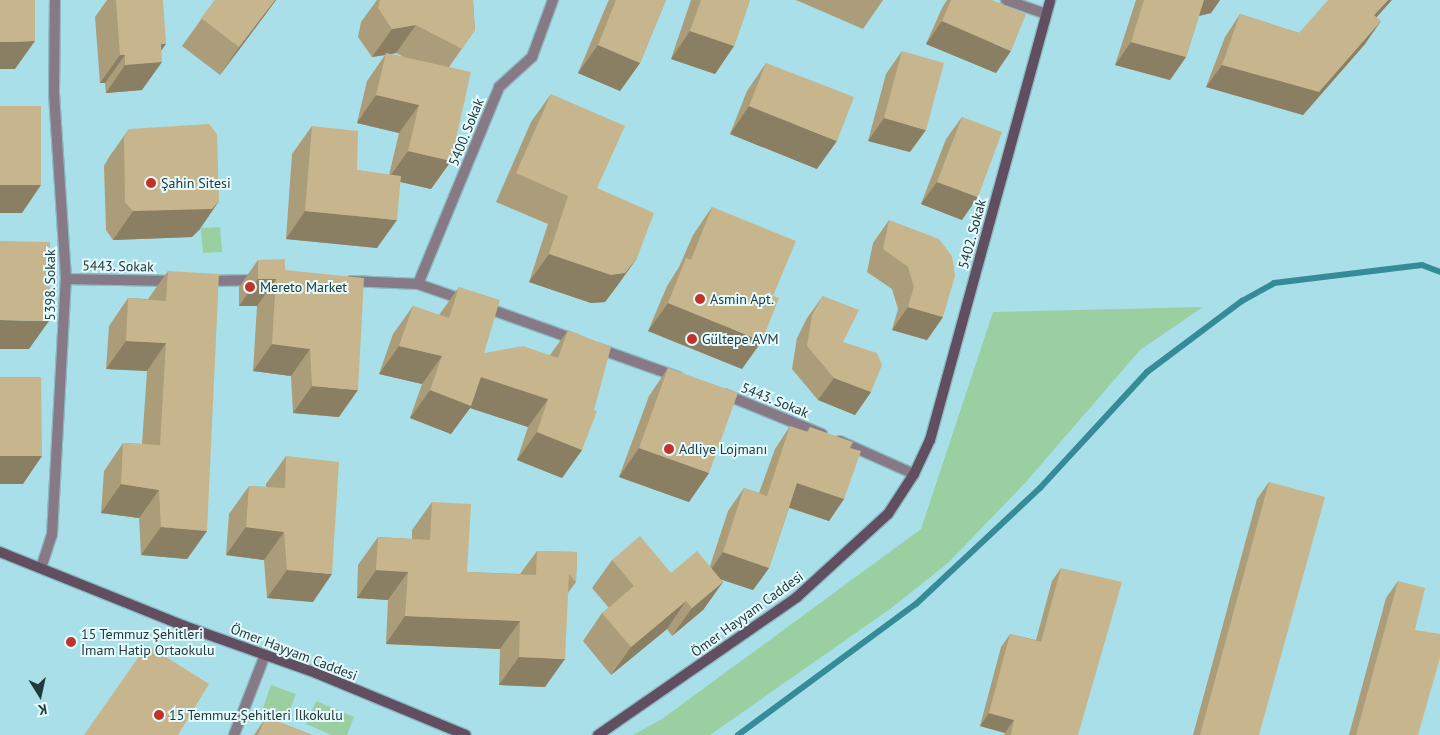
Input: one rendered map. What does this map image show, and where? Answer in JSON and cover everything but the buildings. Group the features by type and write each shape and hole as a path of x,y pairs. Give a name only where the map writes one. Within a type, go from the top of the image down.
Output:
{"street":[{"name":"5398. Sokak","path":"42,568 52,536 66,279 54,93 55,0"},
{"name":"5400. Sokak","path":"418,284 499,87 532,57 554,0"},
{"path":"1006,0 1046,14"},
{"name":"5402. Sokak","path":"914,474 930,440 1050,0"},
{"name":"5443. Sokak","path":"66,279 265,280"},
{"path":"342,280 418,284 685,380"},
{"name":"5443. Sokak","path":"713,390 768,410 914,474"},
{"name":"Ömer Hayyam Caddesi","path":"598,735 797,597 888,514 914,474"},
{"name":"Ömer Hayyam Caddesi","path":"0,552 184,626 264,654 466,735"},
{"path":"234,735 264,654"}],"green space":[{"path":"220,227 222,252 203,253 201,228"},
{"path":"1203,307 1140,350 1025,483 948,563 890,609 710,735 633,735 662,719 921,529 993,312"},
{"path":"271,685 296,694 287,717 263,708"},
{"path":"316,701 354,717 347,735 332,735 306,724"}],"waterway":[{"path":"738,735 916,604 1040,488 1147,372 1242,301 1274,283 1422,265 1440,272"}],"place":[{"name":"Şahin Sitesi","path":"151,183"},
{"name":"Mereto Market","path":"250,287"},
{"name":"Asmin Apt.","path":"700,299"},
{"name":"Gültepe AVM","path":"692,339"},
{"name":"Adliye Lojmanı","path":"669,449"},
{"name":"15 Temmuz Şehitleri İmam Hatip Ortaokulu","path":"71,642"},
{"name":"15 Temmuz Şehitleri İlkokulu","path":"159,715"}]}
